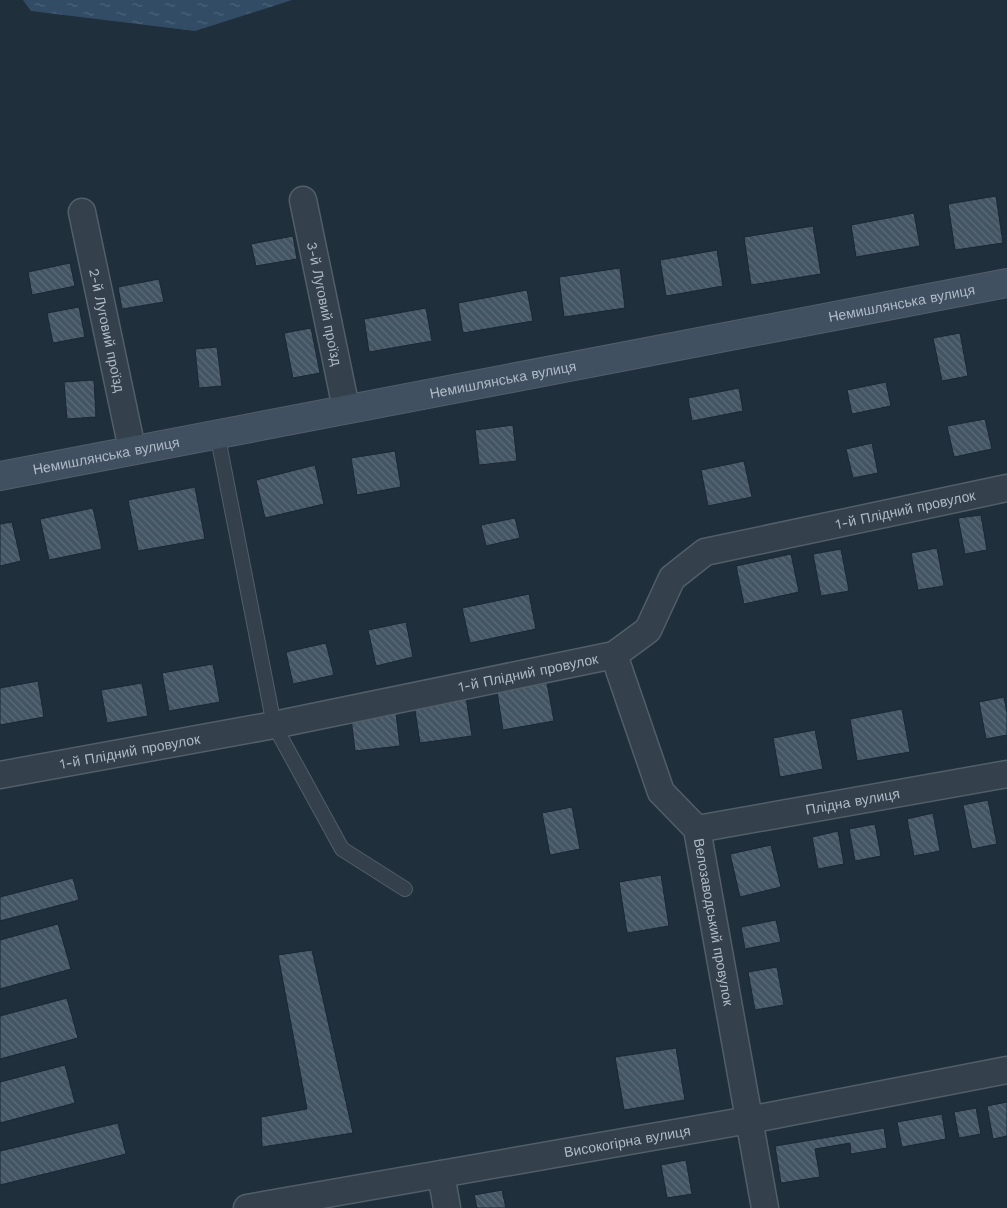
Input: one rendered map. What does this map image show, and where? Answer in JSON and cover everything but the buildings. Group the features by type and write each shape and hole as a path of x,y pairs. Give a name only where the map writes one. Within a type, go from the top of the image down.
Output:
{"street":[{"name":"3-й Луговий проїзд","path":"303,200 346,408"},
{"name":"2-й Луговий проїзд","path":"82,212 132,449"},
{"name":"Немишлянська вулиця","path":"0,476 132,449 1007,282"},
{"name":"1-й Плідний провулок","path":"0,775 274,725 614,655 648,630 672,578 705,552 1007,488"},
{"name":"Велозаводський провулок","path":"614,655 661,792 697,829 765,1208"},
{"name":"Плідна вулиця","path":"697,829 1007,774"},
{"name":"Високогірна вулиця","path":"247,1208 749,1120 1007,1070"},
{"path":"441,1174 447,1208"}],"lane":[{"path":"217,433 274,725 342,849 405,889"}],"water":[{"path":"23,0 292,0 195,31 31,11"}]}
